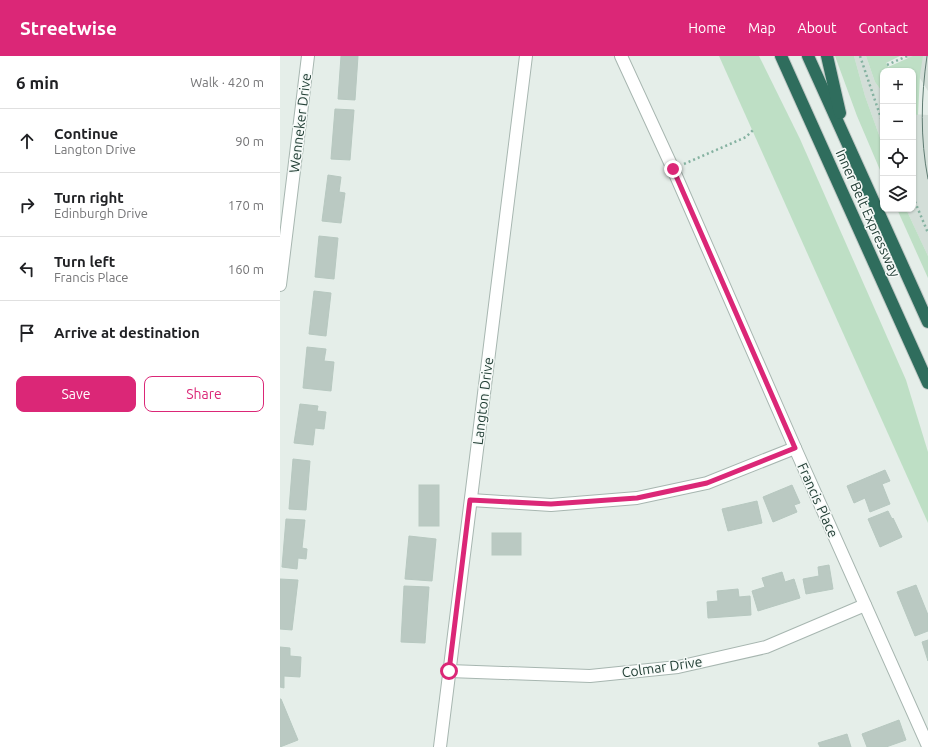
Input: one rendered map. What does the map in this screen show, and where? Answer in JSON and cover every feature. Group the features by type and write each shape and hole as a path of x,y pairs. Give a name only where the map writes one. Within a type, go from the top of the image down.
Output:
{"highway":[{"name":"Inner Belt Expressway","path":"781,56 928,383"},
{"name":"Inner Belt Expressway","path":"808,56 928,322"},
{"path":"827,56 845,137"}],"street":[{"name":"Wenneker Drive","path":"280,285 308,56"},
{"name":"Langton Drive","path":"440,747 526,56"},
{"name":"Francis Place","path":"621,56 673,169 928,746"},
{"path":"470,500 551,504 637,498 707,483 795,448"},
{"name":"Colmar Drive","path":"449,671 590,676 678,667 766,647 865,605"}],"path":[{"path":"860,56 880,115"},
{"path":"887,65 907,56"},
{"path":"681,165 746,137 754,128"},
{"path":"916,204 928,233"}],"shaded area":[{"path":"854,56 866,56 875,82 880,89 880,138 865,96"},
{"path":"906,56 928,56 928,91 916,72 916,68 914,68"},
{"path":"916,114 928,115 928,256 907,212 916,212"}],"green space":[{"path":"719,56 759,56 800,139 906,380 928,452 928,523"},
{"path":"835,56 854,56 865,96 880,138 880,170 857,116"},
{"path":"866,56 900,56 886,63 888,67 913,56 923,56 920,75 918,115 916,115 916,68 880,68 880,89 875,82"},
{"path":"898,212 907,212 928,256 928,278"}],"building":[{"path":"341,56 358,56 355,100 338,99"},
{"path":"335,109 354,110 350,160 331,159"},
{"path":"328,175 341,177 339,192 345,193 341,223 322,221"},
{"path":"319,236 338,238 334,279 315,277"},
{"path":"314,291 331,293 326,336 309,334"},
{"path":"307,347 326,349 324,361 334,362 331,391 303,388"},
{"path":"300,404 318,406 317,411 326,412 324,429 315,428 313,445 294,443"},
{"path":"293,459 310,461 306,510 289,509"},
{"path":"885,470 890,481 882,484 890,504 870,512 865,498 854,503 847,486"},
{"path":"419,485 439,485 439,526 419,526"},
{"path":"792,485 800,503 794,505 797,512 773,522 763,497"},
{"path":"757,501 762,523 728,531 722,509"},
{"path":"888,511 902,537 880,547 868,519"},
{"path":"286,519 305,520 302,548 307,549 306,559 298,558 297,569 282,567"},
{"path":"492,533 521,533 521,555 492,555"},
{"path":"409,536 436,539 432,581 405,579"},
{"path":"829,565 833,589 806,594 803,579 819,576 818,567"},
{"path":"782,572 785,582 794,579 800,598 758,611 752,591 765,587 762,578"},
{"path":"280,579 298,580 292,630 280,629"},
{"path":"916,585 928,615 928,631 915,636 897,592"},
{"path":"404,586 429,587 425,643 401,642"},
{"path":"738,589 739,597 750,596 751,615 708,618 707,602 718,601 717,591"},
{"path":"928,640 928,661 922,642"},
{"path":"280,647 290,648 290,656 301,657 300,677 284,676 284,688 280,687"},
{"path":"280,699 298,740 280,747"},
{"path":"899,720 906,740 886,747 867,747 862,734"},
{"path":"847,734 851,747 820,747 818,743"}],"tram line":[{"path":"927,56 922,118 925,164 928,179"}],"route":[{"path":"449,671 470,500 551,504 637,498 707,483 795,448 673,169"}]}
